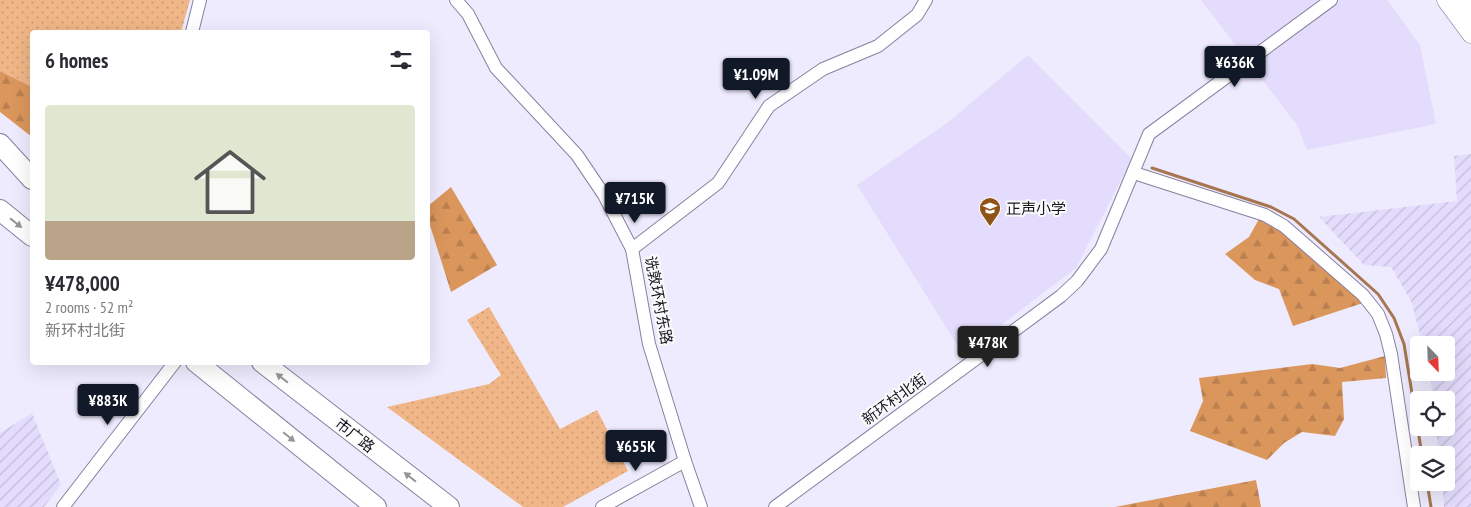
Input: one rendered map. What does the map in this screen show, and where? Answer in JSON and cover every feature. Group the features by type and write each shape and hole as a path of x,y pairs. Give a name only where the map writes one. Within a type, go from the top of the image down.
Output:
{"main road":[{"path":"1446,0 1471,34"},
{"path":"1462,0 1471,13"},
{"path":"0,144 30,177"},
{"path":"0,160 30,184"},
{"path":"0,210 30,234"},
{"path":"200,365 376,507"},
{"name":"市广路","path":"266,365 449,507"}],"street":[{"path":"192,30 200,0"},
{"name":"诜敦环村东路","path":"456,0 468,14 496,68 577,156 604,195 632,249 649,344 701,507"},
{"path":"632,249 718,183 769,106 823,69 878,46 918,16 926,0"},
{"name":"新环村北街","path":"775,507 1061,296 1077,281 1101,249 1149,134 1331,0"},
{"path":"1134,173 1264,215 1284,226 1363,295 1378,314 1391,354 1414,507"},
{"path":"63,507 173,365"},
{"path":"602,507 685,461"}],"shaded area":[{"path":"0,0 190,0 182,30 30,30 30,86 0,71"},
{"path":"1201,0 1387,0 1420,45 1436,124 1307,150 1297,125"},
{"name":"正声小学","path":"1028,55 1132,159 1076,268 963,354 857,185 947,123"},
{"path":"1471,154 1471,507 1444,507 1443,491 1455,491 1455,446 1438,446 1437,436 1455,436 1455,391 1432,391 1431,381 1455,381 1455,336 1421,336 1411,301 1391,267 1364,265 1319,217 1457,201 1454,156"},
{"path":"489,307 560,429 597,410 628,471 563,507 523,507 387,407 489,384 501,375 467,320"},
{"path":"32,413 61,485 44,507 0,507 0,433"}],"green space":[{"path":"0,71 30,86 30,135 0,112"},
{"path":"451,187 497,265 451,292 430,225 430,204"},
{"path":"1259,219 1282,231 1363,303 1293,326 1279,289 1255,280 1225,254 1249,237"},
{"path":"1385,356 1386,378 1342,382 1344,419 1335,436 1302,432 1284,443 1267,460 1190,431 1203,401 1199,378 1312,364 1340,368"},
{"path":"1256,480 1261,507 1115,507"}],"waterway":[{"path":"1152,168 1271,207 1294,219 1378,294 1394,318 1404,344 1421,446"},
{"path":"1428,491 1431,507"}],"place":[{"name":"正声小学","path":"990,227"}]}
